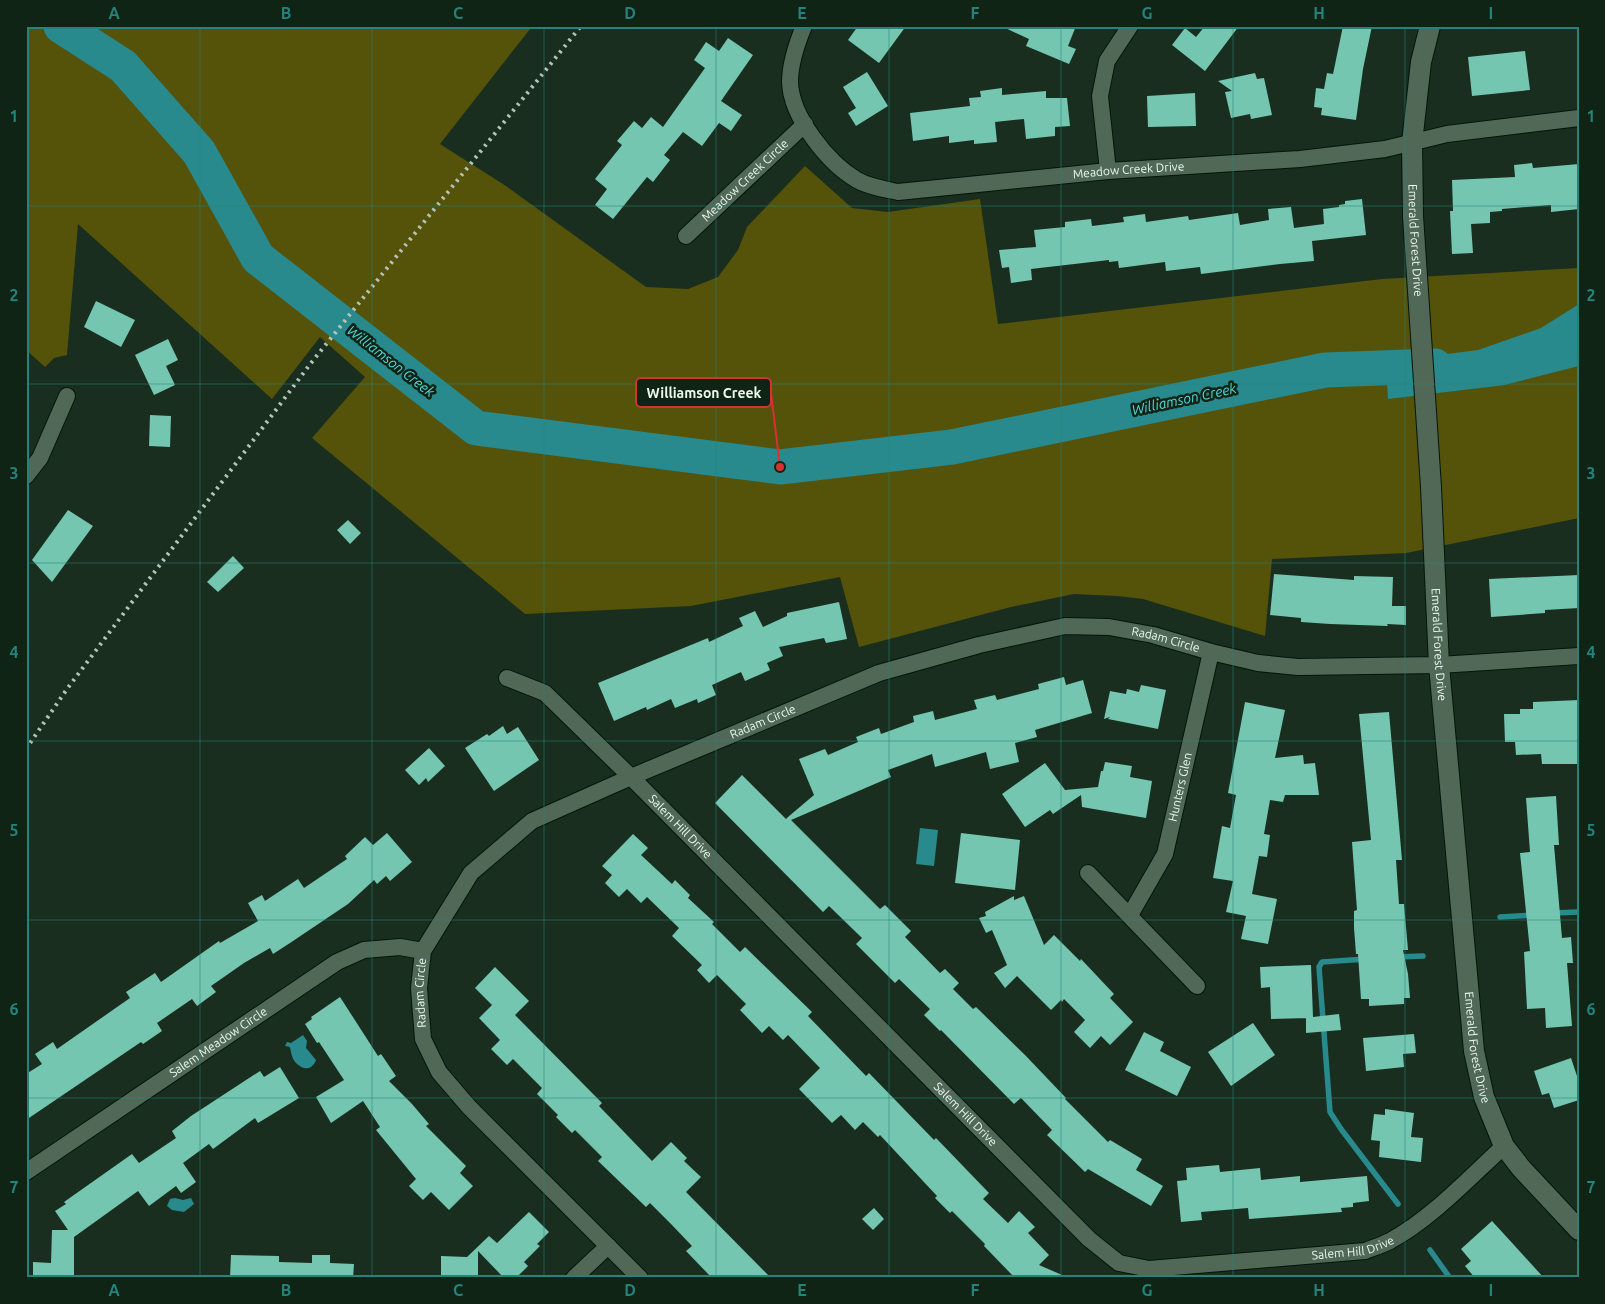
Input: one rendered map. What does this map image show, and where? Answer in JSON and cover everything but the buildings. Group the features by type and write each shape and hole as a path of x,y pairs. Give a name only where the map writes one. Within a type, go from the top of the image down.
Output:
{"street":[{"name":"Meadow Creek Drive","path":"804,26 796,46 790,82 805,124 813,138 839,168 859,181 898,192 1108,171 1300,159 1385,149 1448,134 1579,118"},
{"path":"1108,171 1100,96 1107,62 1130,26"},
{"name":"Emerald Forest Drive","path":"1430,26 1421,62 1412,142 1413,216 1431,487 1439,665 1474,1051 1484,1097 1504,1146 1521,1168 1578,1227"},
{"name":"Meadow Creek Circle","path":"686,236 805,124"},
{"path":"26,476 40,458 67,396"},
{"name":"Radam Circle","path":"640,1278 469,1107 439,1072 423,1038 419,988 423,951 471,873 532,821 631,777 879,673 979,645 1065,626 1109,626 1152,635 1258,663 1298,667 1439,665 1579,656"},
{"name":"Hunters Glen","path":"1130,915 1165,854 1211,652"},
{"name":"Salem Hill Drive","path":"507,678 545,694 631,777 1089,1239 1119,1263 1149,1269 1365,1251 1389,1242 1430,1213 1504,1146"},
{"path":"1088,873 1196,986"},
{"name":"Salem Meadow Circle","path":"26,1172 337,962 364,950 400,947 423,951"},
{"path":"574,1278 608,1246"}],"shaded area":[{"path":"26,26 507,26 530,29 440,144 506,186 646,287 688,289 718,277 738,250 747,227 805,166 852,208 888,212 980,199 998,324 1382,279 1579,268 1579,518 1406,553 1272,559 1265,636 1143,599 1074,594 1011,607 859,647 840,577 691,606 525,614 312,438 365,377 320,337 272,399 78,224 67,355 54,358 45,367 26,350"}],"water":[{"path":"1579,304 1579,366 1505,385 1388,399 1386,362 1478,350 1541,328"},
{"path":"920,828 938,830 934,866 916,864"},
{"path":"303,1035 307,1041 306,1048 316,1060 312,1066 307,1068 296,1063 290,1047 285,1046 287,1042 291,1043"},
{"path":"191,1198 194,1204 184,1212 172,1210 167,1206 170,1199 183,1200"}],"waterway":[{"name":"Williamson Creek","path":"61,26 123,66 199,152 258,258 476,428 780,467 952,447 1325,370 1435,366"},
{"path":"1552,913 1579,912"},
{"path":"1500,917 1533,915"},
{"path":"1398,957 1423,956"},
{"path":"1366,959 1322,962 1319,967 1330,1112 1398,1204"},
{"path":"1430,1250 1450,1278"}],"railway":[{"path":"26,749 67,689 311,363 581,26"}],"place":[{"name":"Williamson Creek","path":"780,467"}]}
